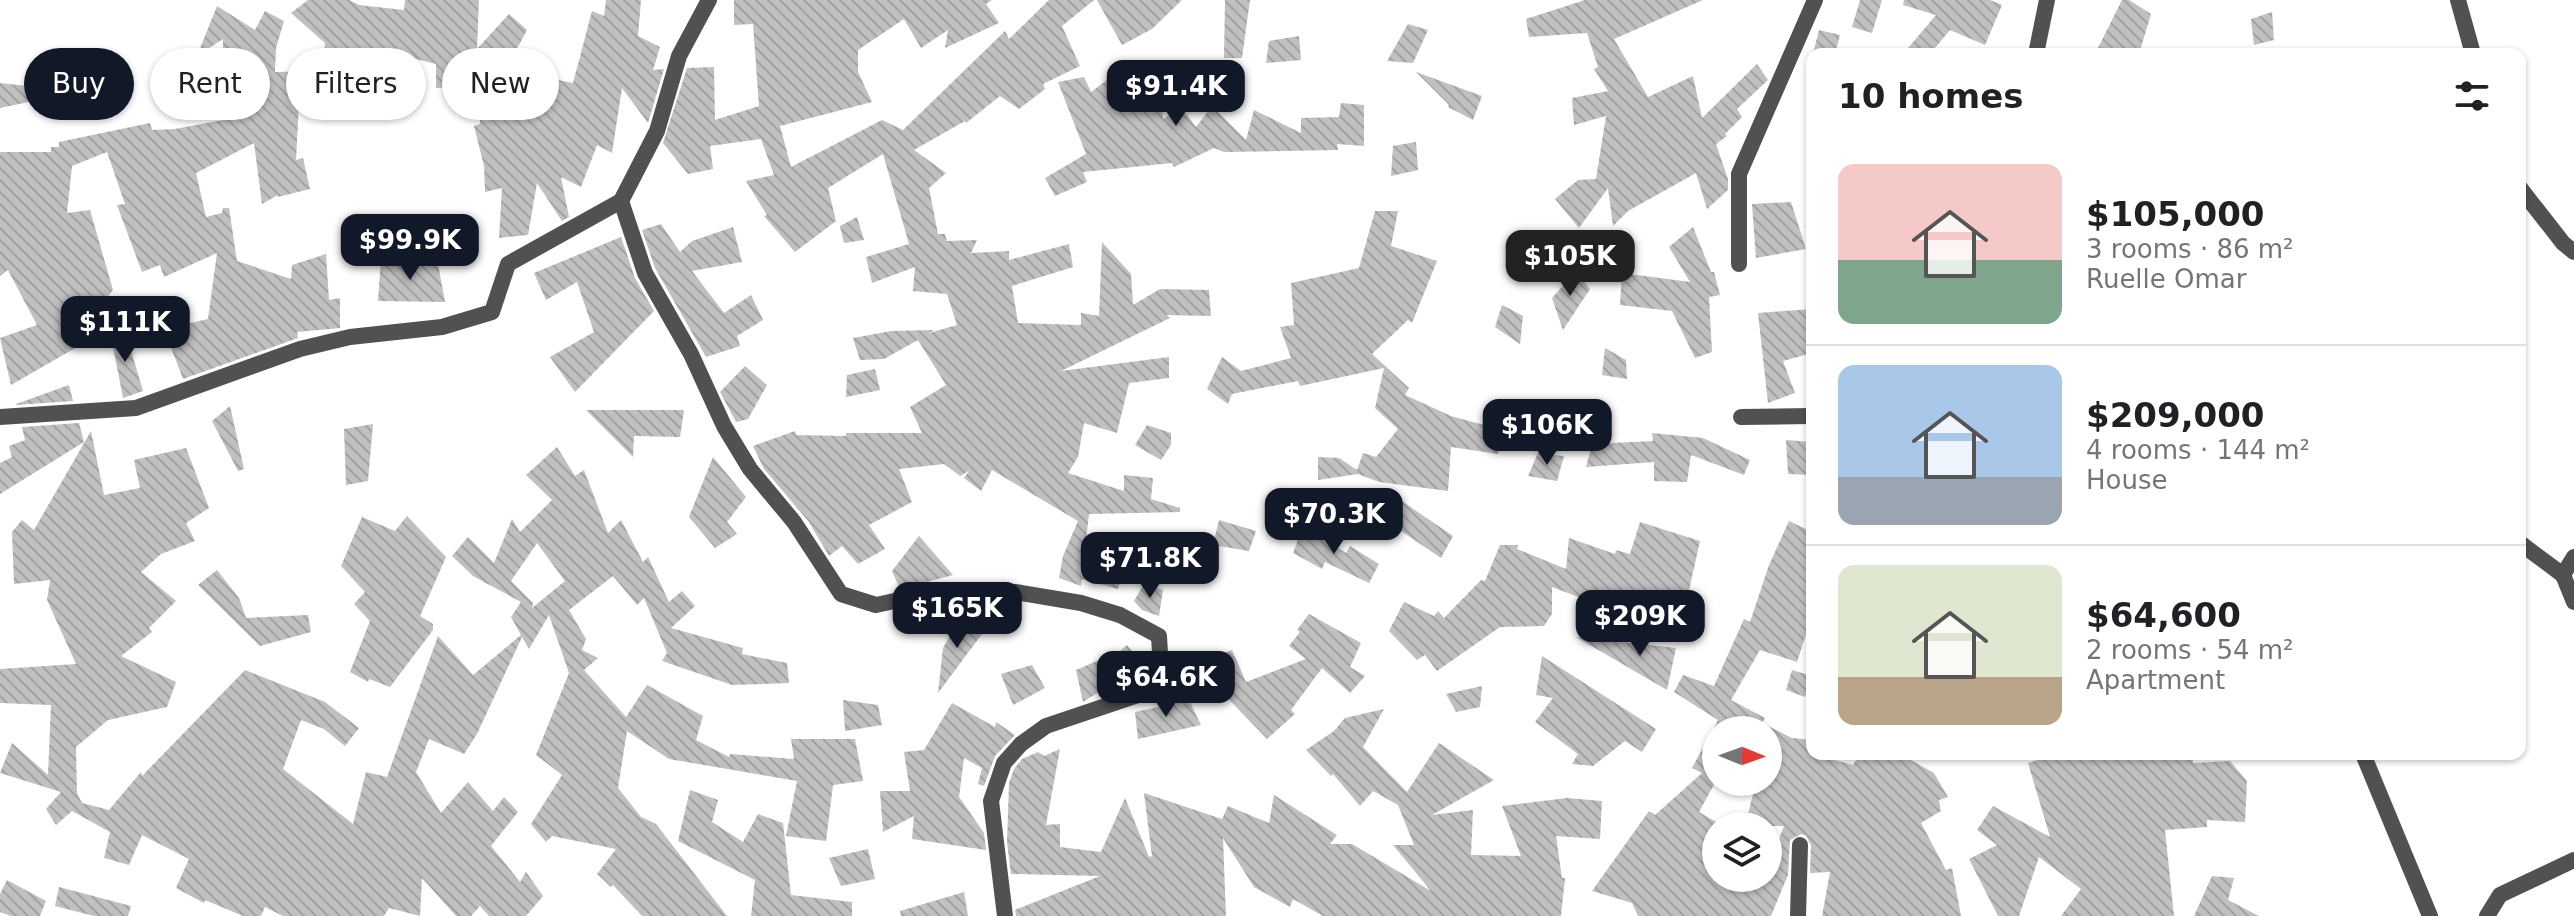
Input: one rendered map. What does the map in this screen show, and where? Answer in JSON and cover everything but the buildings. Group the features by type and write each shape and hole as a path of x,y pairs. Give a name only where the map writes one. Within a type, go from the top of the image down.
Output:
{"street":[{"path":"0,417 136,408 300,349 350,337 442,327 492,312 508,264 621,201 657,131 679,56 709,0"},
{"path":"1739,264 1739,174 1815,0"},
{"path":"2037,48 2047,0"},
{"path":"2458,0 2471,48"},
{"path":"2526,196 2563,243 2574,252"},
{"path":"621,201 645,273 691,354 724,426 750,469 794,522 841,594 876,605 945,590 1015,592 1081,603 1120,615 1159,636 1162,687 1046,726 1021,744 1004,763 991,801 1005,916"},
{"path":"1741,417 1806,416"},
{"path":"2526,547 2563,575 2574,602"},
{"path":"2563,575 2574,557"},
{"path":"2365,760 2430,916"},
{"path":"1798,916 1800,845"},
{"path":"2487,916 2500,895 2574,860"}]}
